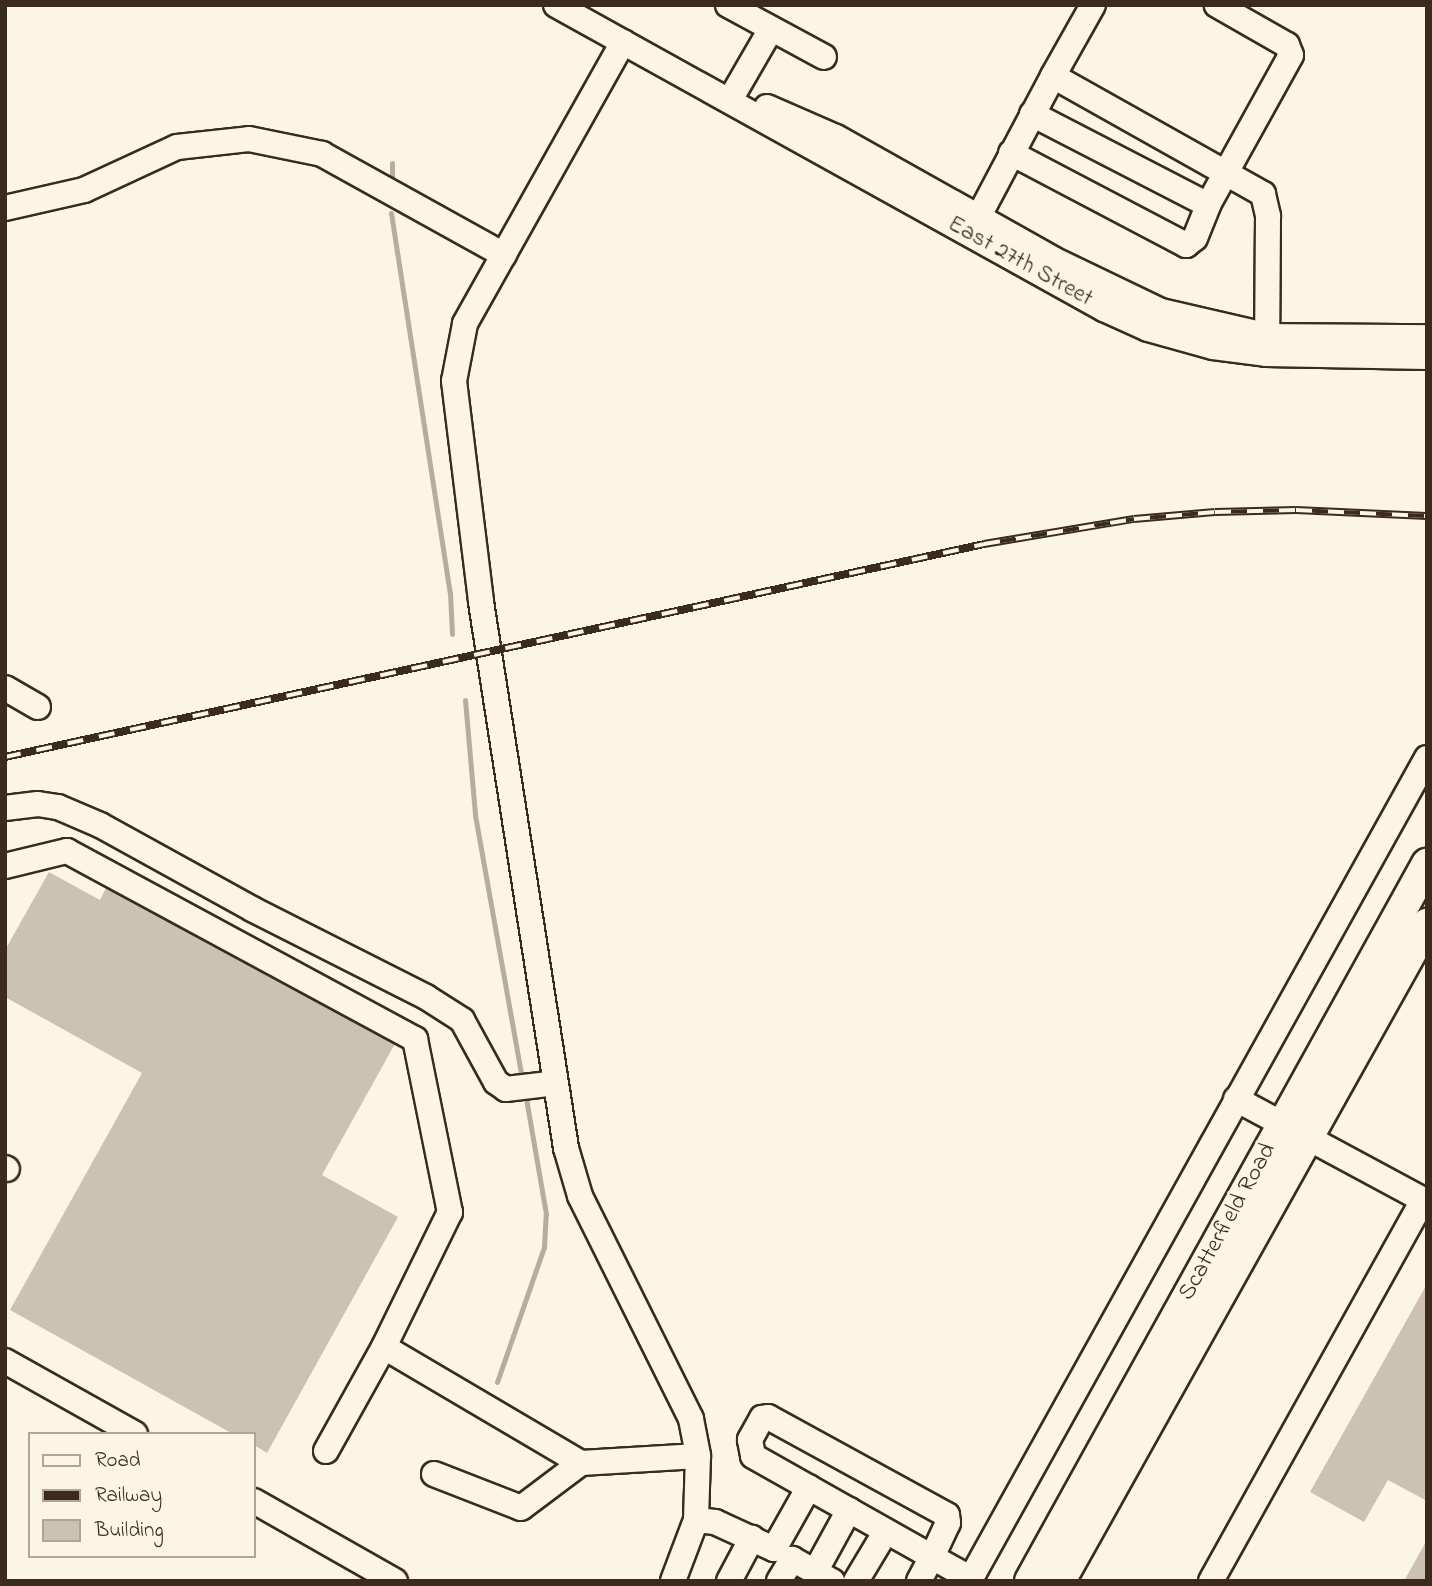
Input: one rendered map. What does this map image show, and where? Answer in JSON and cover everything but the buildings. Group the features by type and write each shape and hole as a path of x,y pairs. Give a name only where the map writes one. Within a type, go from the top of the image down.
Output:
{"main road":[{"name":"Scatterfield Road","path":"1030,1581 1427,864"},
{"name":"Scatterfield Road","path":"1060,1581 1310,1139 1427,924"}],"street":[{"name":"East 27th Street","path":"556,5 648,56 973,225"},
{"path":"727,5 824,57"},
{"path":"973,225 1093,5"},
{"path":"1011,153 1186,245 1195,238 1208,205 1228,175 1291,55 1287,44 1217,5"},
{"path":"734,93 771,29"},
{"path":"623,42 465,324 454,381 481,602 556,1083 580,1196 674,1380 691,1419 698,1455 696,1520 673,1581"},
{"name":"East 27th Street","path":"648,56 836,137 973,225 1148,329 1213,347 1427,337"},
{"path":"1053,76 1263,194 1268,216 1267,345"},
{"path":"1032,114 1208,205"},
{"path":"5,208 84,190 177,147 249,139 322,154 505,255"},
{"name":"East 27th Street","path":"1267,345 1427,357"},
{"path":"5,688 38,707"},
{"path":"919,1581 932,1557 948,1524 947,1515 768,1417 762,1418 750,1440 753,1456 932,1557 967,1578 975,1571 1427,758"},
{"path":"5,808 38,804 58,807 100,825 252,909 426,997 462,1020 496,1082 523,1088 556,1083"},
{"path":"5,866 67,851 415,1039 450,1212 384,1347 326,1451"},
{"path":"1212,1581 1425,1201 1236,1099"},
{"path":"384,1347 581,1462 698,1455"},
{"path":"5,1361 131,1432"},
{"path":"433,1474 521,1508 581,1462"},
{"path":"729,1581 773,1549 809,1487"},
{"path":"256,1502 395,1581"},
{"path":"696,1520 715,1522 824,1576 849,1510"},
{"path":"856,1581 886,1531"},
{"path":"773,1549 779,1581"}],"waterway":[{"path":"392,163 392,176"},
{"path":"391,213 450,593 452,634"},
{"path":"465,700 475,815 522,1080"},
{"path":"497,1382 544,1247 546,1214 525,1093"}],"railway":[{"path":"5,757 984,544 1134,519 1215,512 1296,510 1427,516"}]}
